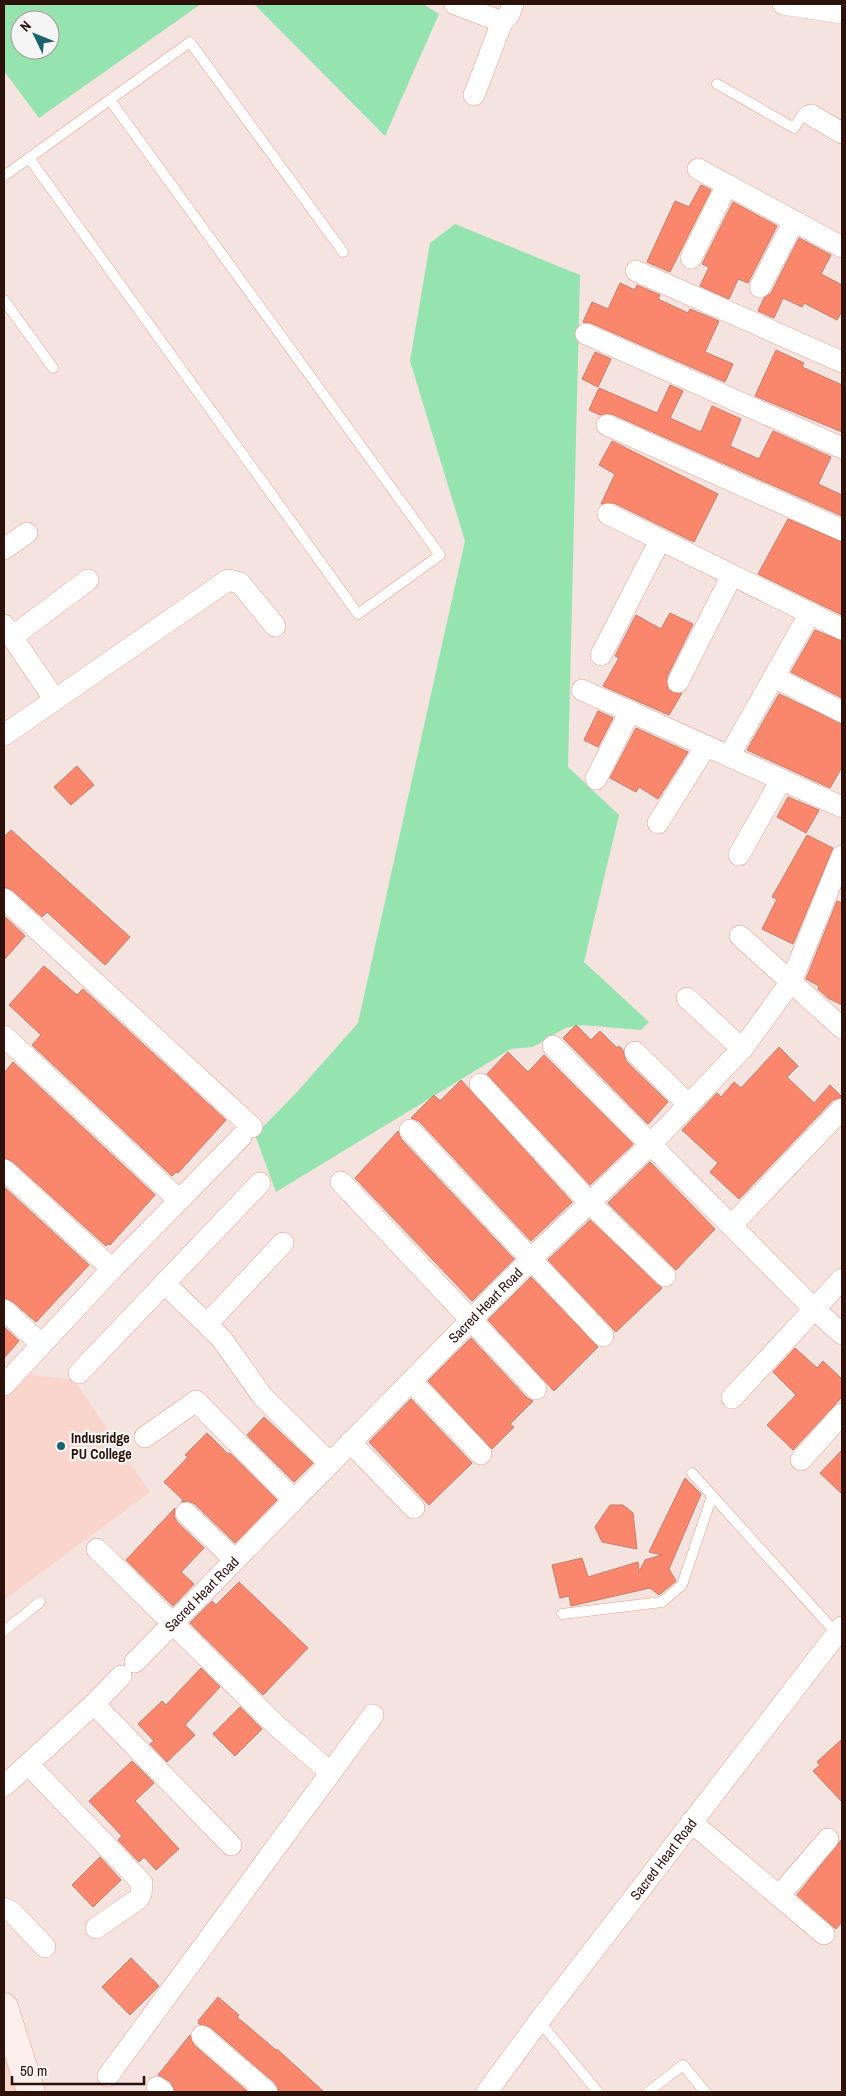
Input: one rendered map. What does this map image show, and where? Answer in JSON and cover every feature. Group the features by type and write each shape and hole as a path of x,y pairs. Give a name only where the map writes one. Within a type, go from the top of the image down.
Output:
{"street":[{"path":"455,4 502,22"},
{"path":"474,95 502,22 509,15 514,4"},
{"path":"784,4 842,13"},
{"path":"810,115 842,133"},
{"path":"698,169 842,248"},
{"path":"691,258 727,185"},
{"path":"760,288 794,221"},
{"path":"636,271 842,362"},
{"path":"586,334 842,448"},
{"path":"606,425 842,530"},
{"path":"608,514 842,629"},
{"path":"4,549 27,533"},
{"path":"601,655 660,540"},
{"path":"678,682 732,575"},
{"path":"55,700 8,631 88,580"},
{"path":"4,735 228,580 240,583 275,626"},
{"path":"729,756 810,613"},
{"path":"774,677 842,712"},
{"path":"582,690 842,807"},
{"path":"596,779 630,712"},
{"path":"658,823 706,746"},
{"path":"739,855 781,780"},
{"name":"Sacred Heart Road","path":"4,1786 94,1704 531,1259 650,1145 742,1050 791,982 842,856"},
{"path":"4,899 247,1132 112,1269 4,1385"},
{"path":"740,936 842,1028"},
{"path":"687,998 742,1050"},
{"path":"4,1036 179,1200"},
{"path":"553,1046 813,1308 842,1334"},
{"path":"636,1052 688,1104"},
{"path":"480,1084 590,1202 664,1276"},
{"path":"731,1226 842,1109"},
{"path":"410,1130 603,1336"},
{"path":"4,1170 112,1269"},
{"path":"341,1182 536,1389"},
{"path":"79,1372 260,1183"},
{"path":"207,1324 283,1243"},
{"path":"732,1398 813,1308 842,1279"},
{"path":"164,1283 221,1338 264,1397 330,1462"},
{"path":"4,1310 41,1344"},
{"path":"411,1381 481,1454"},
{"path":"145,1437 196,1401 294,1500"},
{"path":"801,1460 842,1414"},
{"path":"350,1442 414,1508"},
{"path":"186,1513 235,1560"},
{"path":"97,1549 279,1728 330,1772"},
{"name":"Sacred Heart Road","path":"487,2092 539,2021 839,1630"},
{"path":"94,1704 231,1845"},
{"path":"108,2076 373,1715"},
{"path":"28,1764 139,1877 142,1883 141,1894 138,1899 96,1928"},
{"path":"692,1822 824,1934"},
{"path":"779,1896 828,1839"},
{"path":"4,1908 12,1912 45,1947"},
{"path":"4,2007 31,2092"},
{"path":"202,2036 267,2092"}],"lane":[{"path":"4,176 190,42 343,252"},
{"path":"717,84 794,128 804,112 810,115"},
{"path":"29,158 358,614 440,555 110,100"},
{"path":"4,300 53,368"},
{"path":"692,1473 839,1630"},
{"path":"562,1614 662,1602 682,1585 712,1496"},
{"path":"4,1631 40,1602"},
{"path":"539,2021 598,2092"},
{"path":"648,2092 684,2065 704,2092"}],"shaded area":[{"name":"Indusridge PU College","path":"25,1374 74,1380 150,1492 4,1600 4,1396"},
{"path":"4,2054 16,2092 4,2092"}],"green space":[{"path":"4,4 201,4 39,118 4,71"},
{"path":"254,4 423,4 439,14 385,136"},
{"path":"455,224 580,275 568,767 619,815 584,962 649,1022 641,1030 582,1025 565,1028 533,1047 511,1049 276,1192 255,1135 297,1092 358,1023 465,541 410,361 430,243"}],"building":[{"path":"701,185 711,190 670,272 647,262 675,201 689,207"},
{"path":"733,202 777,226 748,283 738,279 729,299 700,286 709,267 702,264"},
{"path":"799,238 831,255 821,274 842,285 842,311 837,320 804,303 802,307 783,298 774,318 758,311 764,298 771,293"},
{"path":"620,283 635,290 637,285 660,295 658,299 688,313 690,309 719,321 705,352 733,364 725,382 591,323 583,322 592,302 608,309"},
{"path":"776,350 804,363 802,367 842,385 842,432 755,396"},
{"path":"595,352 611,359 598,387 582,379"},
{"path":"670,385 683,391 670,418 701,432 712,406 741,419 730,446 759,459 773,431 831,457 818,484 842,495 842,516 612,414 600,415 589,410 599,388 657,413"},
{"path":"612,441 718,494 694,542 614,503 601,504 615,474 599,465"},
{"path":"788,519 842,542 842,615 758,574"},
{"path":"670,613 693,624 667,677 668,689 673,693 682,693 669,715 603,686 619,658 615,656 636,615 661,629"},
{"path":"815,630 842,641 842,698 791,672"},
{"path":"779,694 842,724 842,767 830,788 747,750"},
{"path":"598,711 613,718 598,747 584,740"},
{"path":"636,728 688,752 658,799 639,787 636,792 610,778"},
{"path":"77,766 94,785 71,805 54,787"},
{"path":"788,797 819,810 806,833 777,817"},
{"path":"11,830 130,937 105,965 47,912 42,917 12,890 4,887 4,837"},
{"path":"807,835 833,848 793,944 762,929 777,899 772,897"},
{"path":"837,901 842,903 842,1005 828,998 818,989 819,986 806,979"},
{"path":"4,916 25,936 4,960"},
{"path":"44,966 77,995 83,989 226,1120 178,1173 176,1172 172,1176 32,1045 41,1035 9,1005"},
{"path":"576,1025 591,1040 600,1031 617,1048 619,1046 623,1050 626,1061 668,1102 648,1124 563,1038"},
{"path":"779,1047 798,1066 787,1077 814,1103 830,1085 842,1097 833,1100 739,1199 710,1172 718,1163 682,1130 717,1093 721,1097 734,1082 741,1088"},
{"path":"508,1052 528,1072 544,1055 633,1144 590,1185 487,1074"},
{"path":"13,1062 155,1195 110,1245 106,1246 12,1161 4,1158 4,1073"},
{"path":"461,1080 572,1202 531,1241 419,1121 411,1118 434,1095 440,1101"},
{"path":"398,1131 401,1139 514,1259 472,1301 355,1178"},
{"path":"650,1162 715,1229 676,1270 608,1203"},
{"path":"4,1187 89,1265 36,1322 12,1301 4,1298"},
{"path":"590,1220 662,1288 616,1332 548,1260"},
{"path":"531,1277 598,1347 554,1391 488,1320"},
{"path":"4,1327 19,1341 4,1358"},
{"path":"471,1338 527,1398 533,1401 510,1424 514,1427 492,1449 428,1381"},
{"path":"795,1348 817,1368 823,1361 842,1379 842,1397 793,1450 767,1425 796,1395 773,1372"},
{"path":"411,1399 472,1463 429,1505 369,1442"},
{"path":"264,1417 313,1463 294,1482 247,1435"},
{"path":"207,1433 277,1500 235,1543 195,1504 188,1501 181,1502 183,1500 164,1482 188,1457 185,1455"},
{"path":"842,1450 842,1494 820,1473"},
{"path":"685,1478 701,1494 669,1569 676,1581 659,1595 650,1588 571,1606 569,1596 560,1598 552,1565 582,1558 588,1577 638,1562 639,1572 645,1560 662,1555 649,1552"},
{"path":"610,1505 623,1505 633,1513 637,1549 602,1542 595,1527"},
{"path":"175,1508 174,1516 177,1522 204,1548 181,1572 194,1584 173,1606 126,1560"},
{"path":"239,1582 308,1648 263,1695 190,1623 212,1601 216,1605"},
{"path":"201,1668 220,1687 185,1725 195,1735 167,1762 150,1744 154,1741 138,1724 162,1701 166,1705"},
{"path":"240,1707 262,1729 235,1756 213,1734"},
{"path":"842,1739 842,1802 813,1771 820,1765 817,1762"},
{"path":"132,1761 154,1783 135,1801 179,1849 156,1870 144,1857 139,1862 118,1840 122,1836 89,1801"},
{"path":"842,1839 842,1922 836,1929 797,1895"},
{"path":"100,1857 121,1880 93,1907 72,1885"},
{"path":"131,1958 159,1986 130,2015 102,1987"},
{"path":"218,1997 239,2015 237,2017 277,2049 324,2092 279,2092 275,2083 210,2027 199,2024 198,2021"},
{"path":"190,2035 194,2045 248,2092 175,2092 171,2082 158,2075"}],"place":[{"name":"Indusridge PU College","path":"61,1446"}]}
